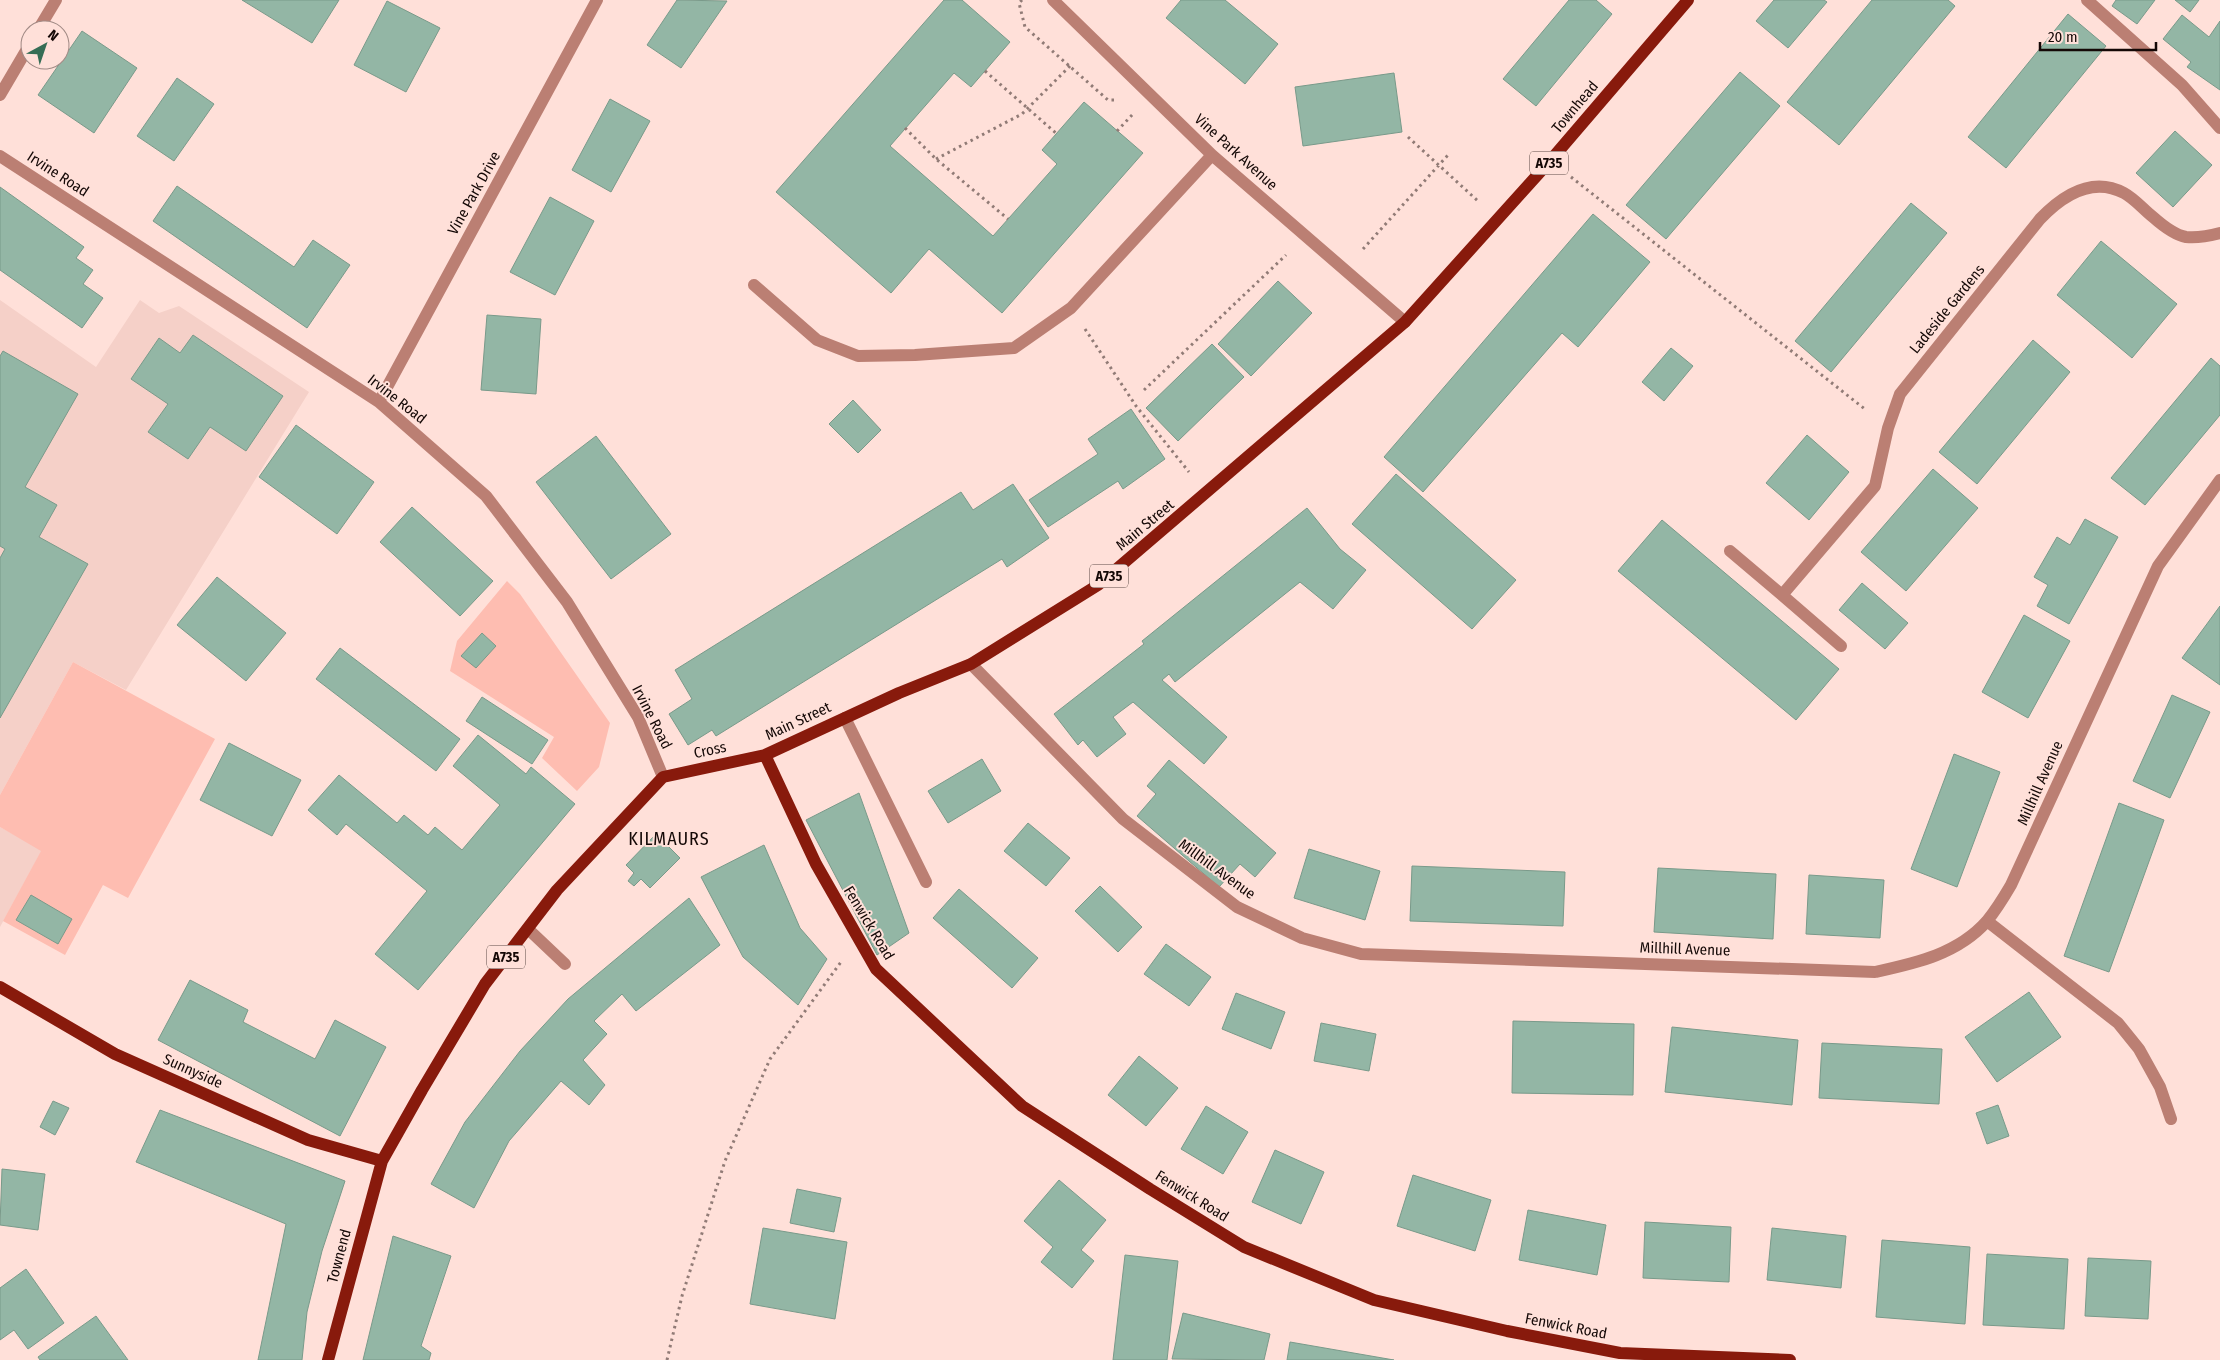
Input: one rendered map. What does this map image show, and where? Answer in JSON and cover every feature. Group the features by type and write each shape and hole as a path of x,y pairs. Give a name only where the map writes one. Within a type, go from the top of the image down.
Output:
{"main road":[{"name":"Townhead","path":"1405,322 1550,161 1688,0"},
{"name":"Main Street","path":"765,755 898,693 971,664 1098,585 1405,322"},
{"name":"Cross","path":"663,777 765,755"},
{"name":"Fenwick Road","path":"765,755 816,864 876,969 1022,1106 1244,1247 1374,1300 1507,1331 1620,1353 1790,1360"},
{"name":"A735","path":"382,1161 485,984 557,890 663,777"},
{"name":"Sunnyside","path":"0,987 124,1058 308,1140 382,1161"},
{"name":"Townend","path":"328,1360 382,1161"}],"street":[{"path":"44,20 56,0"},
{"name":"Vine Park Drive","path":"378,402 597,0"},
{"name":"Vine Park Avenue","path":"1053,0 1212,155 1405,322"},
{"path":"2088,0 2182,85 2220,128"},
{"path":"0,95 20,61"},
{"path":"754,285 817,340 858,356 915,355 1014,348 1071,308 1212,155"},
{"name":"Irvine Road","path":"0,156 378,402 486,496 567,602 638,717 663,777"},
{"name":"Ladeside Gardens","path":"1782,595 1876,486 1888,428 1900,394 2040,219 2058,201 2082,188 2107,187 2125,193 2163,226 2184,236 2208,237 2220,234"},
{"name":"Millhill Avenue","path":"971,664 1123,819 1237,907 1302,938 1361,954 1876,972 1929,960 1958,945 1987,921 2012,885 2158,566 2220,480"},
{"path":"1730,551 1841,646"},
{"path":"845,718 926,882"},
{"path":"1987,921 2118,1023 2139,1048 2160,1087 2171,1119"},
{"path":"528,929 564,964"}],"path":[{"path":"1022,0 1019,4 1025,27 1108,100 1125,101"},
{"path":"936,159 1022,114 1070,66"},
{"path":"985,71 1057,134"},
{"path":"905,128 936,159 1008,219"},
{"path":"1408,137 1498,219"},
{"path":"1344,269 1448,155"},
{"path":"1550,161 1888,428"},
{"path":"1144,390 1306,236"},
{"path":"1071,308 1136,406 1206,494"},
{"path":"667,1360 682,1296 725,1161 770,1059 858,939"}],"shaded area":[{"path":"0,300 96,367 140,300 159,313 179,306 309,392 126,690 73,662 0,795"},
{"path":"507,581 520,594 610,723 599,767 577,791 542,758 554,737 450,671 457,641"},
{"path":"73,662 215,739 128,898 103,885 65,955 3,921 41,851 0,827 0,795"},
{"path":"0,827 42,850 0,927"}],"building":[{"path":"242,0 339,0 312,43"},
{"path":"677,0 727,1 681,68 647,45"},
{"path":"944,0 962,0 1010,42 971,87 954,73 890,146 993,236 1057,164 1042,150 1084,102 1143,153 1002,313 929,249 891,293 776,192"},
{"path":"1181,0 1225,0 1278,44 1245,84 1166,18"},
{"path":"1569,0 1596,0 1612,14 1536,106 1503,79"},
{"path":"1774,0 1824,0 1827,2 1788,48 1756,21"},
{"path":"1872,0 1948,0 1955,6 1839,145 1787,102"},
{"path":"2116,0 2155,0 2137,24 2112,6"},
{"path":"2175,0 2199,0 2190,12"},
{"path":"387,1 440,28 406,92 354,65"},
{"path":"2068,14 2106,46 2006,168 1968,137"},
{"path":"2182,15 2209,37 2220,21 2220,90 2187,67 2191,62 2163,39"},
{"path":"82,31 137,68 94,133 38,95 55,70 70,70 70,48"},
{"path":"1740,72 1780,106 1666,239 1626,205"},
{"path":"1394,73 1402,132 1303,146 1295,87"},
{"path":"177,78 214,104 174,161 137,136"},
{"path":"610,99 650,121 611,192 572,170"},
{"path":"2175,131 2212,165 2173,207 2136,173"},
{"path":"177,186 294,267 313,240 350,265 307,328 153,221"},
{"path":"0,187 84,247 76,258 93,270 83,284 103,298 82,328 0,270"},
{"path":"550,197 594,221 555,295 510,272"},
{"path":"1911,203 1947,233 1831,372 1795,341"},
{"path":"1593,214 1650,262 1578,347 1562,333 1423,492 1384,457"},
{"path":"2101,241 2177,304 2132,358 2057,295"},
{"path":"1278,281 1312,313 1251,376 1218,344"},
{"path":"487,315 541,319 536,394 481,390"},
{"path":"193,335 283,396 246,451 210,427 188,459 148,432 168,404 131,379 159,338 180,353"},
{"path":"2033,340 2070,372 1977,484 1939,452"},
{"path":"1212,344 1244,377 1178,441 1146,408"},
{"path":"1671,348 1693,366 1664,401 1642,382"},
{"path":"3,351 78,394 25,487 57,505 39,537 88,564 0,718 0,558 5,549 0,546 0,356"},
{"path":"2211,358 2220,366 2220,415 2145,505 2111,478"},
{"path":"853,400 881,430 858,453 829,424"},
{"path":"1131,409 1165,459 1123,489 1118,481 1048,527 1029,500 1098,454 1088,439"},
{"path":"296,425 374,482 337,534 259,477"},
{"path":"1807,435 1849,472 1809,520 1766,483"},
{"path":"596,436 671,534 611,579 536,482"},
{"path":"1933,469 1978,508 1906,591 1861,552"},
{"path":"1396,474 1516,580 1472,629 1352,524"},
{"path":"1013,484 1049,538 1007,567 1002,559 716,736 712,730 688,745 669,714 692,699 675,670 961,492 973,510"},
{"path":"412,507 493,581 460,616 380,542"},
{"path":"1307,508 1340,549 1366,570 1333,609 1300,582 1175,682 1169,674 1162,680 1227,737 1204,764 1133,702 1113,717 1126,734 1097,757 1083,740 1078,745 1054,714 1144,644 1142,641"},
{"path":"2085,519 2118,537 2069,624 2037,606 2048,585 2034,577 2057,537 2070,545"},
{"path":"1662,520 1839,669 1796,720 1618,571"},
{"path":"217,577 286,633 246,681 177,625"},
{"path":"1862,583 1908,623 1885,649 1839,610"},
{"path":"2220,606 2220,685 2182,658"},
{"path":"2024,615 2070,641 2028,718 1982,692"},
{"path":"482,633 496,646 476,668 461,656"},
{"path":"340,648 460,739 436,771 316,679"},
{"path":"2172,695 2210,712 2170,798 2133,781"},
{"path":"482,697 548,740 532,764 466,721"},
{"path":"478,735 526,774 531,767 575,804 418,990 375,954 427,891 346,824 337,835 308,810 339,775 397,823 404,815 428,835 435,827 462,850 500,805 453,766"},
{"path":"229,743 301,780 272,836 200,800"},
{"path":"1954,754 2000,772 1957,887 1911,869"},
{"path":"982,759 1001,791 948,823 928,791"},
{"path":"1169,760 1276,853 1255,877 1240,864 1219,887 1137,816 1156,794 1147,786"},
{"path":"859,793 909,933 877,955 806,820"},
{"path":"2119,803 2164,820 2109,972 2064,956"},
{"path":"1028,823 1070,858 1046,886 1004,851"},
{"path":"656,834 680,858 650,888 641,879 634,886 628,881 634,873 626,865"},
{"path":"764,845 800,928 827,959 798,1005 743,957 701,877"},
{"path":"1309,849 1380,871 1365,920 1294,898"},
{"path":"1412,866 1565,872 1563,926 1410,921"},
{"path":"1658,868 1776,874 1773,939 1654,932"},
{"path":"1809,875 1884,880 1880,938 1806,934"},
{"path":"1100,886 1142,927 1118,952 1075,911"},
{"path":"959,889 1038,958 1012,988 933,918"},
{"path":"31,895 72,919 58,944 16,920"},
{"path":"689,898 720,945 636,1011 622,994 594,1021 607,1034 583,1060 605,1085 589,1105 561,1081 509,1141 474,1208 431,1184 465,1122 520,1051 568,999"},
{"path":"1166,944 1211,977 1189,1006 1144,974"},
{"path":"190,980 248,1010 243,1022 315,1059 335,1020 386,1047 340,1136 158,1040"},
{"path":"2029,992 2061,1037 1997,1082 1965,1037"},
{"path":"1236,993 1285,1012 1271,1049 1222,1029"},
{"path":"1513,1021 1634,1024 1633,1095 1512,1093"},
{"path":"1321,1023 1376,1034 1369,1071 1314,1061"},
{"path":"1672,1027 1798,1040 1792,1105 1665,1092"},
{"path":"1822,1043 1942,1049 1939,1104 1819,1098"},
{"path":"1139,1056 1178,1088 1146,1126 1108,1095"},
{"path":"53,1101 69,1108 55,1135 40,1127"},
{"path":"1998,1105 2009,1136 1987,1144 1976,1113"},
{"path":"1206,1106 1248,1132 1223,1174 1181,1149"},
{"path":"160,1110 345,1181 322,1251 307,1312 302,1360 258,1360 286,1224 136,1162"},
{"path":"1275,1150 1324,1172 1301,1224 1252,1202"},
{"path":"2,1169 45,1174 38,1230 0,1225"},
{"path":"1413,1175 1491,1200 1475,1251 1397,1226"},
{"path":"1059,1180 1106,1220 1081,1250 1094,1261 1072,1288 1041,1262 1053,1247 1024,1221"},
{"path":"797,1189 841,1198 834,1232 790,1223"},
{"path":"1528,1210 1606,1225 1597,1275 1519,1260"},
{"path":"1645,1222 1731,1227 1729,1282 1643,1278"},
{"path":"763,1228 847,1242 835,1319 750,1304"},
{"path":"1772,1228 1846,1236 1841,1288 1767,1280"},
{"path":"393,1236 451,1256 421,1346 431,1353 429,1360 363,1360"},
{"path":"1882,1240 1970,1247 1965,1324 1876,1317"},
{"path":"1987,1254 2068,1259 2064,1329 1983,1325"},
{"path":"1125,1255 1178,1261 1167,1360 1113,1360"},
{"path":"2088,1258 2151,1261 2148,1319 2085,1316"},
{"path":"26,1269 64,1323 28,1349 14,1330 0,1340 0,1288"},
{"path":"1183,1313 1270,1334 1264,1360 1172,1359"},
{"path":"96,1316 128,1360 40,1360 38,1357"},
{"path":"1290,1342 1394,1360 1287,1360"}],"district":[{"name":"KILMAURS","path":"669,839"}]}
